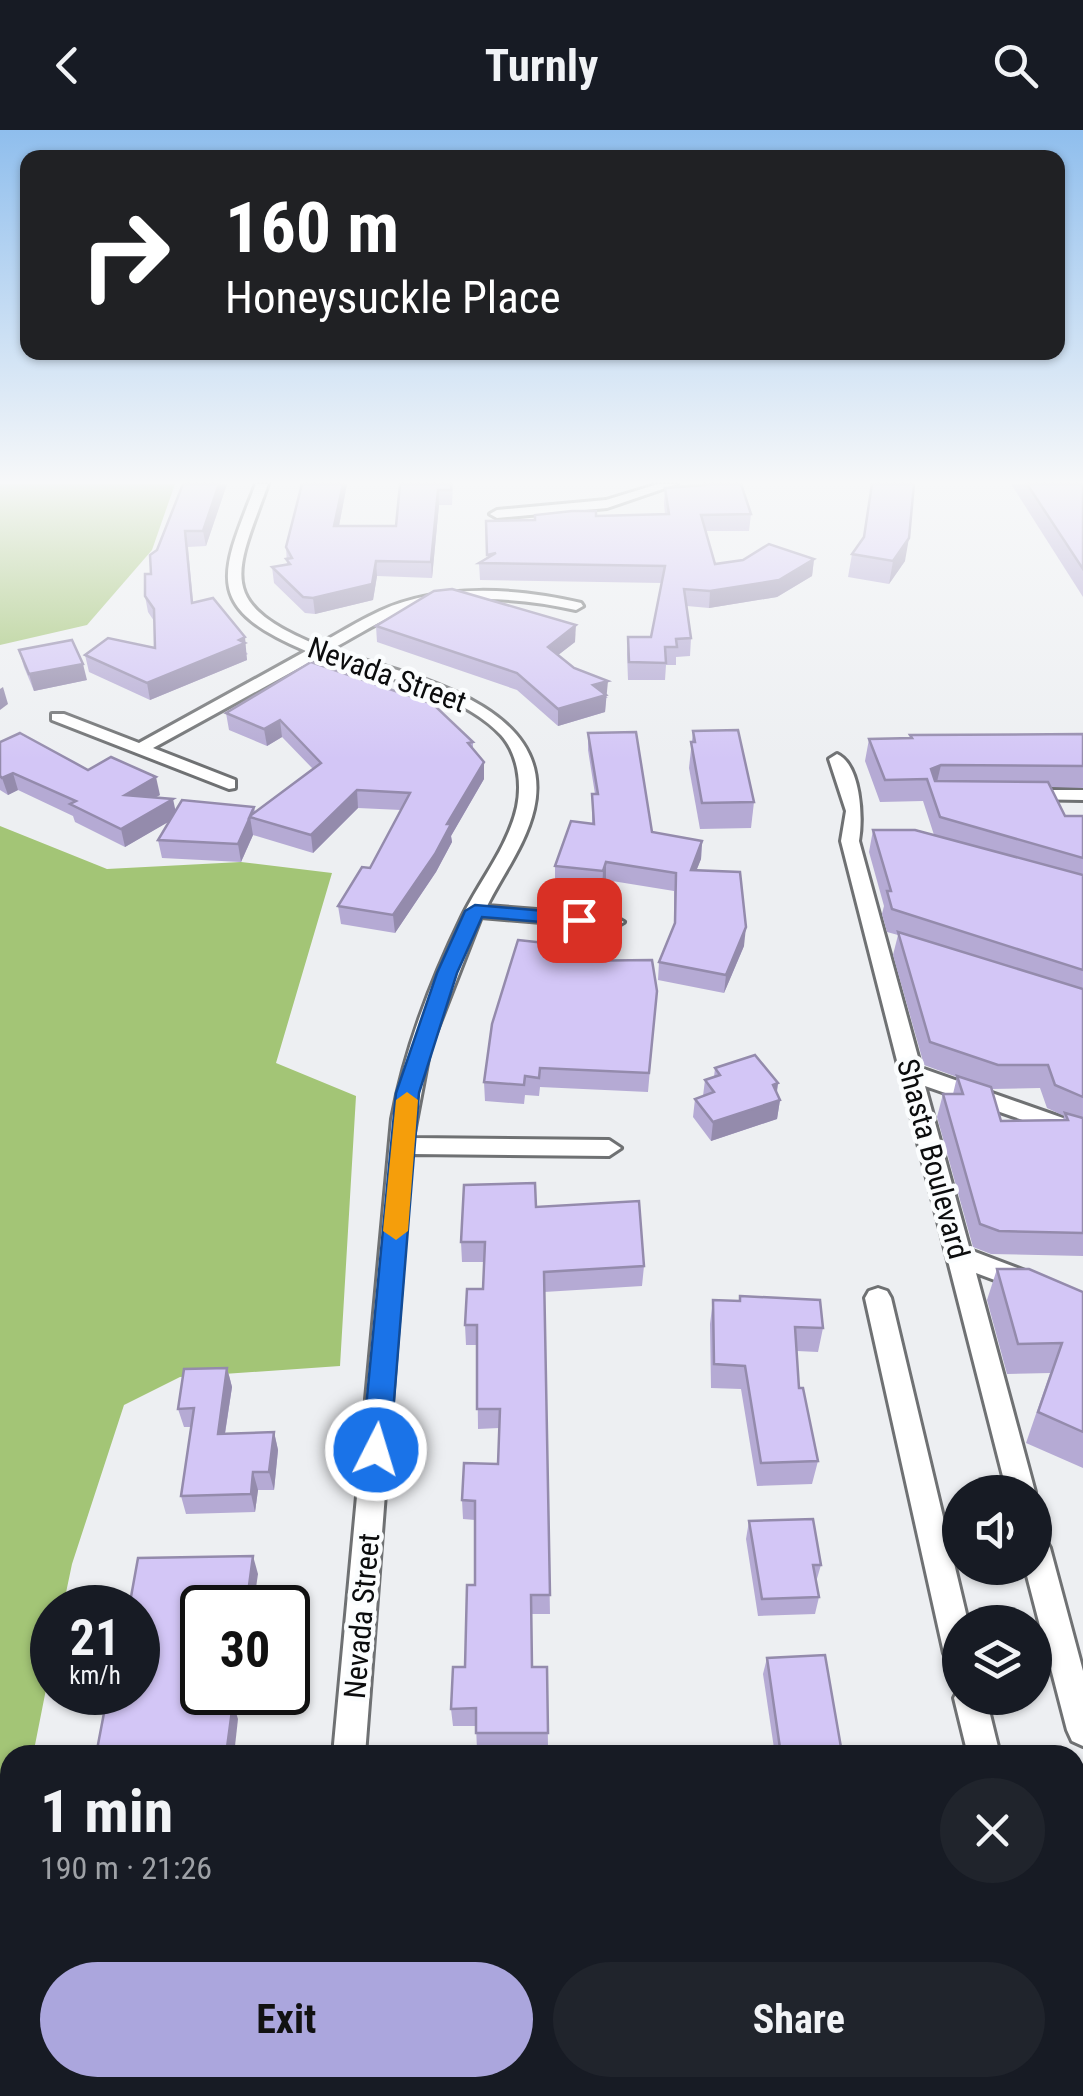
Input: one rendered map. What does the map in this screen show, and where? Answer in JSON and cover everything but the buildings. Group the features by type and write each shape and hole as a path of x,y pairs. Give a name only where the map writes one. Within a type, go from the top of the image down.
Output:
{"street":[{"name":"Nevada Street","path":"235,576 238,597 251,614 315,651 440,689 484,712 509,737 527,767 527,798 500,868 475,911 428,1024 408,1093 351,1745"},
{"path":"140,749 315,651 418,601 549,598 576,606"},
{"path":"58,717 229,784"},
{"name":"Shasta Boulevard","path":"837,759 855,810 850,841 885,942 911,1073 1016,1475"},
{"path":"1008,795 1082,796"},
{"path":"853,826 881,830"},
{"path":"475,911 614,922"},
{"path":"911,1073 1083,1133"},
{"path":"403,1146 610,1148"},
{"path":"958,1256 1048,1290"},
{"path":"878,1298 949,1605"},
{"path":"1045,1585 1083,1730"},
{"path":"974,1715 982,1745"}],"green space":[{"path":"0,576 130,576 87,625 0,645"},
{"path":"0,826 107,869 241,862 332,873 276,1063 356,1096 340,1366 180,1377 124,1405 68,1585 30,1585 30,1715 41,1715 35,1745 0,1745"}],"slow traffic":[{"path":"396,1231 407,1100"}],"route":[{"path":"376,1450 408,1093 447,973 475,911 579,920"}]}
